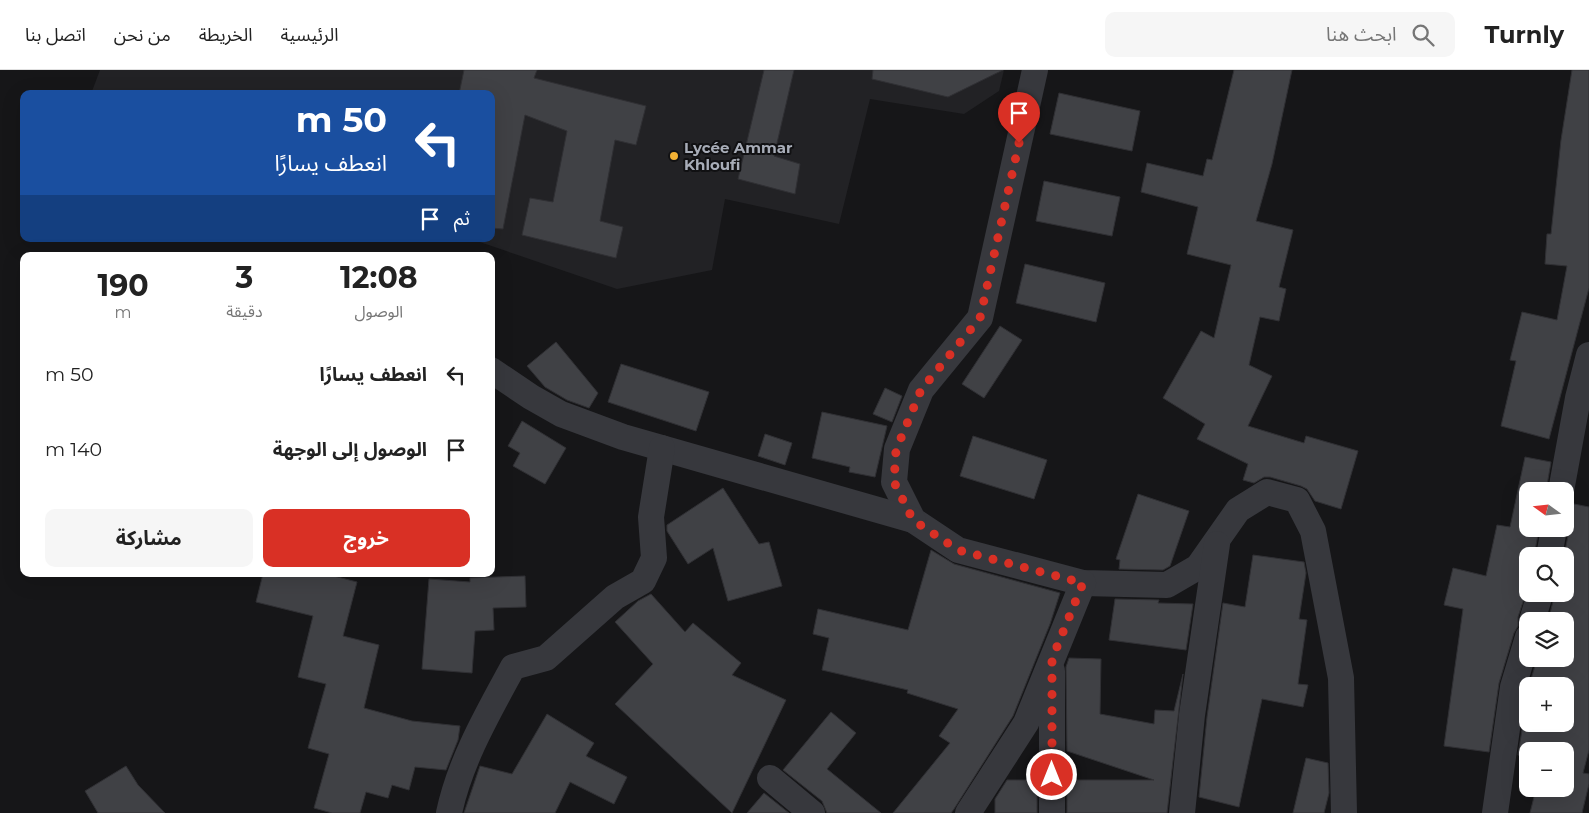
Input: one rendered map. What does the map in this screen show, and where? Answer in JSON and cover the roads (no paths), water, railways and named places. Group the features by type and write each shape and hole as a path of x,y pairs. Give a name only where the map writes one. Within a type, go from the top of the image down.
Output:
{"street":[{"path":"913,520 894,482 896,450 921,390 980,318 1035,70"},
{"path":"1563,482 1578,398 1589,355"},
{"path":"495,373 531,397 561,414 623,437 913,520 958,550 1083,583 1167,585 1198,566 1238,510 1267,492 1297,500 1313,530 1341,678 1344,813"},
{"path":"450,813 455,787 488,714 513,666 546,658 615,597 643,581 654,558 651,517 662,448"},
{"path":"1182,813 1192,715 1218,538"},
{"path":"968,813 1026,723 1083,583"},
{"path":"1052,659 1052,813"},
{"path":"1495,813 1513,687 1519,667"},
{"path":"770,778 812,813"}],"place":[{"name":"Lycée Ammar Khloufi","path":"674,156"}]}
